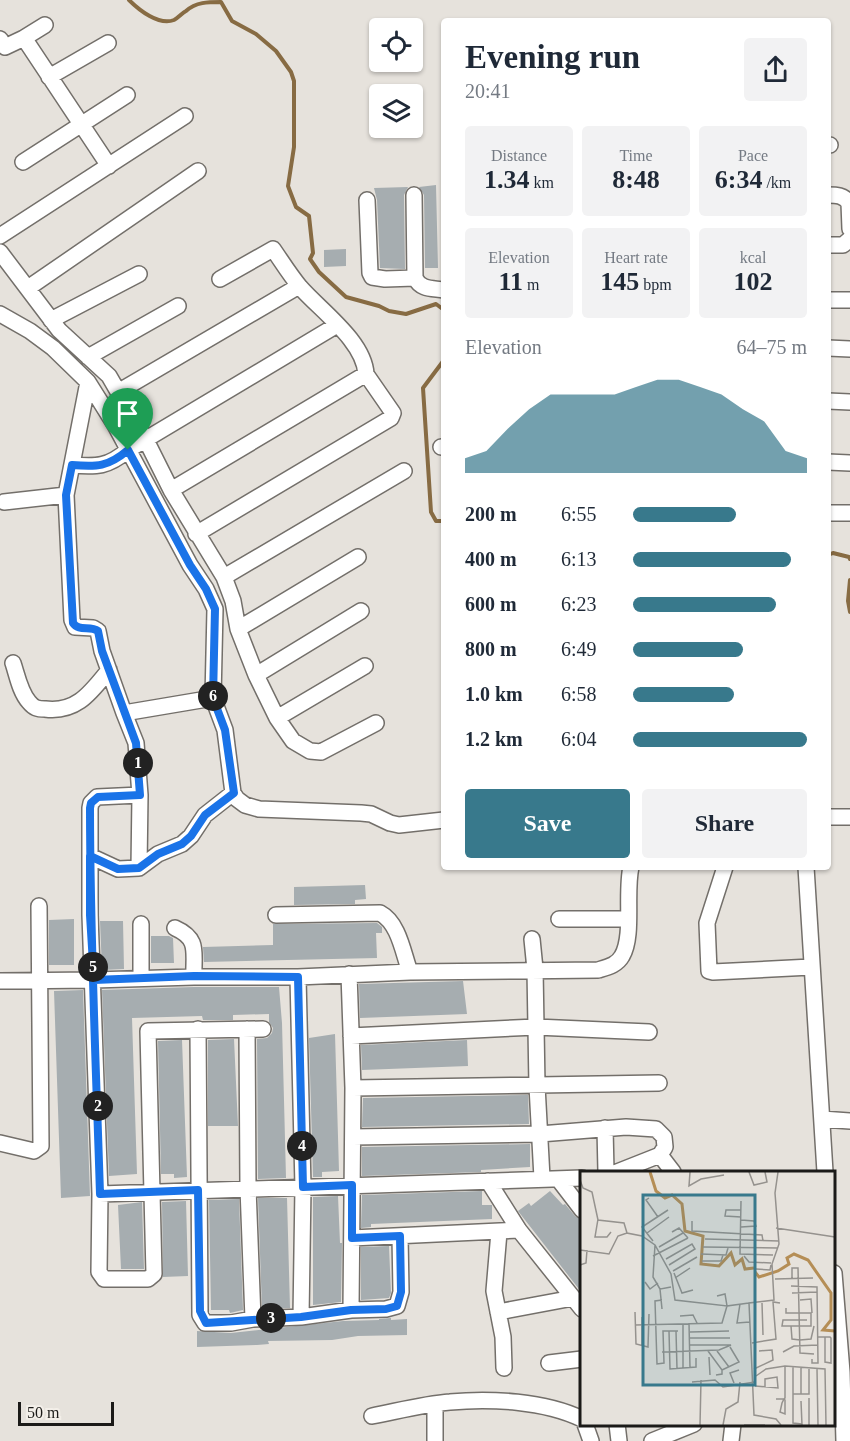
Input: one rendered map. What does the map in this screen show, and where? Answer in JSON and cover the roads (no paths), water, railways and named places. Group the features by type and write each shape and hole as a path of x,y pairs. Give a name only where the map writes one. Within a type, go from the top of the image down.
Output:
{"street":[{"path":"0,39 5,47 45,25"},
{"path":"24,38 110,166"},
{"path":"49,77 108,44"},
{"path":"23,162 127,94"},
{"path":"0,236 185,116"},
{"path":"28,288 198,171"},
{"path":"414,195 415,278 419,285 441,290"},
{"path":"831,195 837,195 849,203 850,237 843,245 831,245"},
{"path":"367,200 372,277 415,278"},
{"path":"196,534 390,418 393,413 366,374 365,363 344,331 299,286 273,249 220,279"},
{"path":"0,252 59,330 109,376 196,534 224,577 233,600 238,628 256,675 277,718 293,741 310,751 321,752 376,723"},
{"path":"51,320 139,274"},
{"path":"118,392 299,286"},
{"path":"831,300 850,300"},
{"path":"88,357 178,306"},
{"path":"0,314 30,331 88,382 128,450 190,565 206,589 215,609 213,698 225,730 234,793 237,799 245,805 259,808 371,814 399,825 441,820"},
{"path":"72,465 104,466 118,459 128,450 337,325"},
{"path":"831,348 850,349"},
{"path":"171,490 366,374"},
{"path":"88,382 66,495 73,623 78,627 93,628 98,631 102,651 136,743 140,795 139,868"},
{"path":"831,401 850,402"},
{"path":"831,462 850,463"},
{"path":"224,577 404,471"},
{"path":"4,502 66,495"},
{"path":"831,513 850,513"},
{"path":"238,628 358,557"},
{"path":"256,675 361,611"},
{"path":"13,663 27,701 35,708 50,710 74,706 94,689 109,670"},
{"path":"277,718 366,666"},
{"path":"124,712 213,698"},
{"path":"90,856 118,869 139,868 158,854 182,844 191,836 205,815 234,793"},
{"path":"140,795 98,797 90,808 90,915 100,1194 99,1272 104,1279 148,1279 154,1274 153,1191 142,1031 263,1029"},
{"path":"831,817 850,817"},
{"path":"0,981 194,976 298,977 535,969 598,970 617,962 627,943 628,881 630,870"},
{"path":"723,870 707,923 709,970 713,972 811,967"},
{"path":"806,870 825,1171"},
{"path":"0,1143 34,1151 41,1146 39,906"},
{"path":"276,915 380,913 387,917 393,926 410,972"},
{"path":"559,919 628,919"},
{"path":"141,924 141,978"},
{"path":"175,928 189,936 192,941 194,976"},
{"path":"532,939 542,1178"},
{"path":"349,974 353,1088 351,1310"},
{"path":"298,977 303,1187 301,1317"},
{"path":"351,1036 536,1027 649,1032"},
{"path":"198,1029 200,1315 206,1323 301,1317 397,1306 401,1292 400,1236"},
{"path":"247,1029 248,1188 253,1319"},
{"path":"353,1088 659,1083"},
{"path":"822,1119 850,1121"},
{"path":"353,1137 540,1134 626,1127 656,1129 664,1137 666,1141 664,1151 660,1155 622,1171"},
{"path":"605,1128 606,1171"},
{"path":"660,1155 672,1171"},
{"path":"100,1194 580,1178"},
{"path":"560,1180 580,1207"},
{"path":"488,1181 519,1230 577,1303"},
{"path":"352,1238 519,1230"},
{"path":"499,1232 494,1291 503,1337 504,1368"},
{"path":"835,1278 844,1318 843,1372 838,1417 844,1441"},
{"path":"498,1312 577,1303"},
{"path":"549,1363 580,1359"},
{"path":"372,1416 451,1401 491,1401 540,1406 580,1418"},
{"path":"435,1404 435,1441"},
{"path":"585,1426 591,1441"},
{"path":"616,1426 619,1441"},
{"path":"652,1441 690,1426"},
{"path":"731,1441 733,1426"}],"waterway":[{"path":"129,0 150,16 162,21 174,20 198,4 221,2 232,21 256,34 276,51 291,72 294,81 294,147 288,186 296,207 309,216 313,253 310,259 319,272 346,297 406,314 436,304 441,308"},
{"path":"441,364 423,388 431,512 436,521 441,521"},
{"path":"831,554 850,559"},
{"path":"850,580 848,601 850,612"}]}
